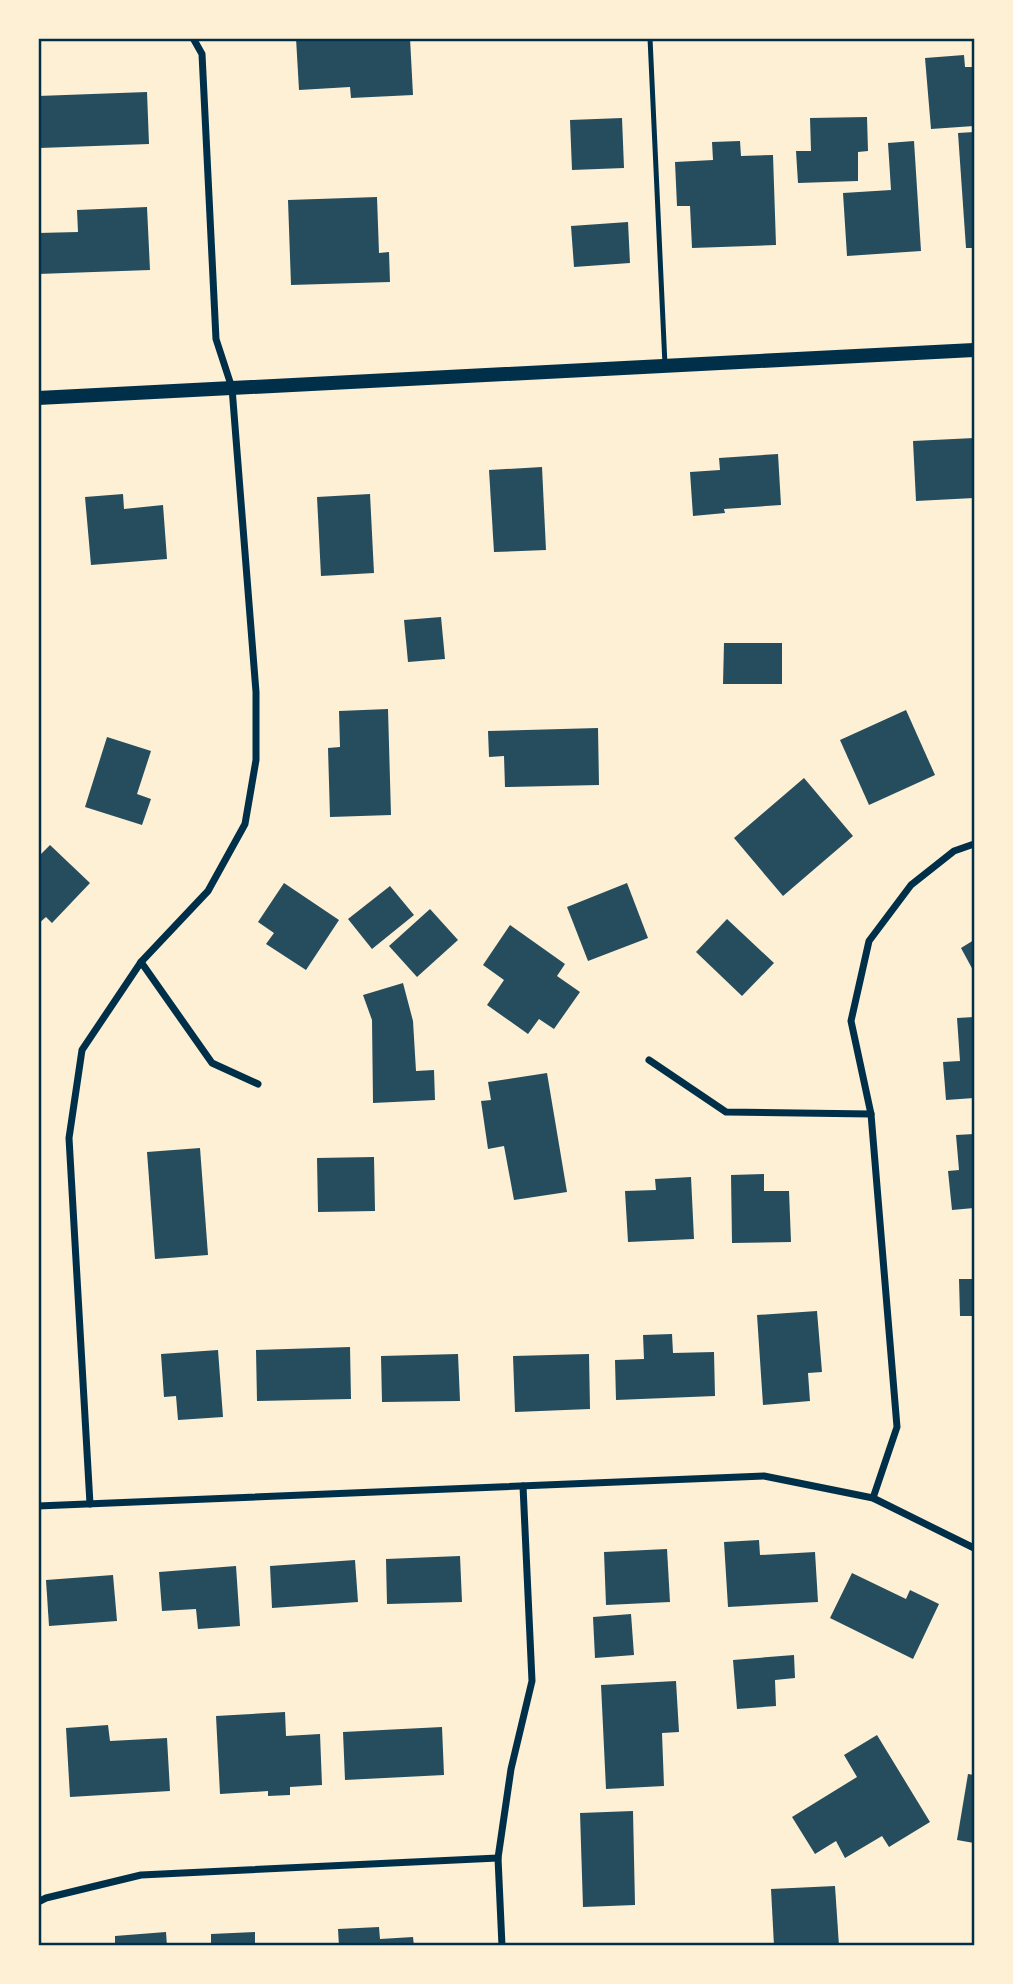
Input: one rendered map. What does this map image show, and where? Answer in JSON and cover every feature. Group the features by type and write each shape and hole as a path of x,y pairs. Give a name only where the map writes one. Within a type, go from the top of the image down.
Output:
{"main road":[{"path":"38,398 975,350"}],"street":[{"path":"90,1504 69,1138 82,1049 141,962 208,891 245,824 256,760 256,692 232,388 216,339 202,54 193,38"},
{"path":"873,1498 897,1427 871,1114 851,1021 869,941 911,886 954,851 975,844"},
{"path":"141,962 212,1063 258,1084"},
{"path":"649,1060 726,1112 871,1114"},
{"path":"38,1506 764,1476 873,1498 975,1548"},
{"path":"502,1945 498,1858 511,1769 532,1681 523,1486"},
{"path":"38,1902 141,1875 498,1858"}],"lane":[{"path":"650,38 665,365"}],"building":[{"path":"296,38 410,38 413,95 351,98 350,87 299,90"},
{"path":"964,55 965,67 974,67 974,126 931,129 925,58"},
{"path":"147,92 149,144 40,148 38,96"},
{"path":"867,117 868,151 858,152 858,181 798,183 796,151 811,151 810,118"},
{"path":"622,118 624,168 572,170 570,120"},
{"path":"974,132 974,248 966,248 958,133"},
{"path":"740,141 741,156 773,155 776,245 692,248 690,206 677,206 675,162 713,160 712,142"},
{"path":"914,141 921,251 847,256 843,193 891,190 888,143"},
{"path":"377,197 379,253 389,252 390,282 291,285 288,200"},
{"path":"147,207 150,270 38,274 38,233 78,232 77,210"},
{"path":"628,222 630,263 574,267 571,226"},
{"path":"974,438 974,498 916,501 913,441"},
{"path":"778,454 781,505 724,509 725,513 693,516 690,472 720,470 719,458"},
{"path":"542,467 546,550 494,552 489,470"},
{"path":"123,494 124,509 163,505 167,559 91,565 85,497"},
{"path":"370,494 374,573 321,576 317,497"},
{"path":"441,617 445,659 408,662 404,620"},
{"path":"724,643 782,643 782,684 723,684"},
{"path":"388,709 391,815 330,817 328,748 340,747 339,711"},
{"path":"906,710 935,775 869,805 840,740"},
{"path":"598,728 599,785 505,787 504,756 489,757 488,731"},
{"path":"107,737 151,751 137,794 151,799 142,825 85,807"},
{"path":"804,778 853,836 783,896 734,838"},
{"path":"50,845 90,883 52,923 46,917 38,924 38,857"},
{"path":"284,883 339,920 306,970 266,944 274,933 258,922"},
{"path":"627,883 648,938 588,961 567,907"},
{"path":"390,886 414,915 372,949 348,919"},
{"path":"430,909 458,940 417,977 389,946"},
{"path":"727,919 774,963 742,996 696,952"},
{"path":"510,925 565,964 557,976 580,992 554,1029 539,1019 528,1034 487,1005 504,980 483,965"},
{"path":"974,940 974,972 961,948"},
{"path":"403,983 413,1021 416,1071 434,1070 435,1100 373,1103 372,1020 363,995"},
{"path":"974,1017 974,1098 946,1100 943,1062 960,1061 957,1018"},
{"path":"547,1073 567,1192 514,1200 504,1146 488,1149 481,1101 491,1100 488,1082"},
{"path":"974,1134 974,1208 952,1210 948,1171 959,1170 956,1135"},
{"path":"200,1148 208,1255 155,1259 147,1152"},
{"path":"374,1157 375,1211 318,1212 317,1158"},
{"path":"764,1174 764,1191 789,1191 791,1242 732,1243 731,1175"},
{"path":"691,1177 694,1239 628,1242 625,1191 656,1190 655,1179"},
{"path":"959,1279 974,1279 974,1316 960,1316"},
{"path":"817,1311 822,1372 808,1373 810,1401 763,1405 757,1315"},
{"path":"672,1334 673,1353 714,1352 715,1396 616,1400 615,1360 644,1359 643,1335"},
{"path":"350,1347 351,1399 257,1401 256,1350"},
{"path":"218,1350 223,1417 178,1420 176,1396 164,1397 161,1354"},
{"path":"458,1354 460,1401 382,1402 381,1356"},
{"path":"589,1354 590,1409 515,1412 513,1356"},
{"path":"759,1540 760,1555 815,1552 818,1602 728,1607 724,1542"},
{"path":"667,1549 670,1602 606,1605 604,1552"},
{"path":"460,1556 462,1602 387,1604 386,1559"},
{"path":"355,1560 358,1602 272,1608 270,1566"},
{"path":"236,1566 240,1626 198,1629 196,1609 162,1611 159,1572"},
{"path":"852,1573 906,1599 910,1590 939,1604 913,1659 830,1618"},
{"path":"113,1575 117,1621 49,1626 46,1580"},
{"path":"631,1614 634,1655 595,1658 593,1617"},
{"path":"794,1655 795,1678 775,1680 776,1706 737,1709 733,1660"},
{"path":"676,1681 679,1732 662,1733 664,1786 606,1789 601,1685"},
{"path":"285,1712 286,1736 320,1734 322,1785 290,1787 290,1795 268,1796 268,1791 220,1794 216,1716"},
{"path":"108,1725 110,1741 167,1738 170,1791 70,1797 66,1728"},
{"path":"442,1727 444,1775 345,1780 343,1732"},
{"path":"877,1735 930,1822 889,1847 882,1836 845,1858 836,1841 815,1854 792,1817 857,1777 844,1755"},
{"path":"968,1774 974,1775 974,1843 957,1840"},
{"path":"633,1811 635,1905 583,1907 580,1813"},
{"path":"835,1886 839,1946 774,1946 771,1889"},
{"path":"379,1927 380,1939 413,1937 414,1946 339,1946 338,1929"},
{"path":"166,1932 167,1946 115,1946 115,1936"},
{"path":"255,1932 255,1946 211,1946 211,1934"}]}
